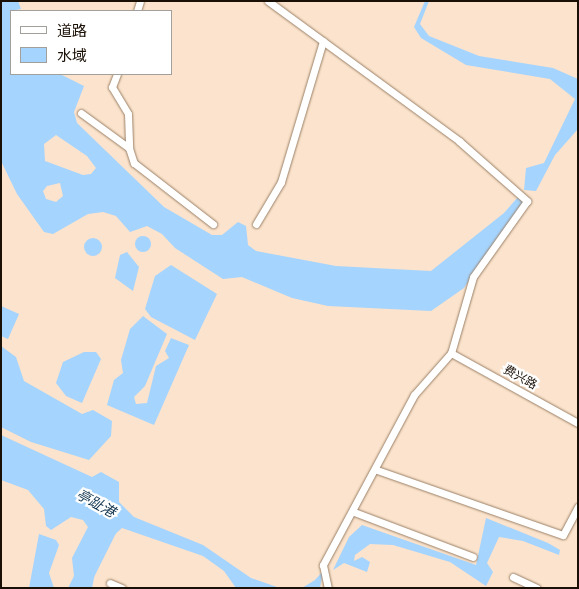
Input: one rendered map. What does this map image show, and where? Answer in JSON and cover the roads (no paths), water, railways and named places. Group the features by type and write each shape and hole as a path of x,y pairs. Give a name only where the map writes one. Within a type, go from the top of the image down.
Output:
{"street":[{"path":"268,1 460,141 527,200 473,277 451,353 414,395 378,470 323,565 328,588"},
{"path":"256,224 281,182 323,41"},
{"path":"117,75 112,87 128,114 129,148 134,162 213,224"},
{"path":"81,113 129,148"},
{"name":"费兴路","path":"451,353 578,423"},
{"path":"378,470 563,535 578,508"},
{"path":"354,512 408,530 433,546 473,558"},
{"path":"513,577 537,588"},
{"path":"110,583 122,588"}],"water":[{"path":"1,1 18,1 21,9 10,10 10,75 62,75 84,86 74,112 77,123 164,207 212,235 222,235 238,222 246,226 248,245 256,251 336,266 431,271 504,213 518,197 524,201 464,288 431,311 328,306 292,298 242,277 223,279 175,248 162,234 147,226 130,232 116,216 103,212 88,214 53,234 44,232 17,194 1,161","holes":["56,135 87,156 96,168 91,174 83,175 45,161 44,144","60,183 63,196 56,202 46,199 43,191 47,186"]},
{"path":"425,1 429,1 420,24 429,36 479,56 553,68 578,79 578,129 555,155 536,191 524,190 526,168 544,163 575,99 550,79 466,65 421,38 414,27"},
{"path":"143,236 149,238 151,244 149,250 143,252 137,250 135,244 137,238"},
{"path":"93,238 101,243 102,247 97,255 93,256 85,251 84,247 89,239"},
{"path":"127,252 139,267 133,291 115,278 120,255"},
{"path":"171,265 217,294 195,340 151,317 145,309 155,276"},
{"path":"1,306 19,314 8,339 1,336"},
{"path":"143,316 167,334 145,386 134,397 136,404 147,403 156,366 169,358 165,351 171,338 189,345 154,425 107,405 114,380 123,373 121,360 130,329"},
{"path":"1,346 16,357 24,381 82,414 93,410 112,421 111,436 89,460 31,442 1,427"},
{"path":"84,352 96,352 101,359 82,403 66,396 56,383 63,362"},
{"path":"1,435 92,477 101,472 119,482 119,502 134,517 203,545 251,578 280,588 236,588 224,571 203,556 122,528 100,548 92,588 68,588 74,576 72,558 88,527 83,520 71,517 51,530 46,526 44,509 28,490 1,480"},
{"path":"486,518 548,543 560,550 559,555 523,541 499,537 487,563 493,572 486,586 450,562 393,545 370,544 355,555 354,561 362,557 370,562 367,572 344,563 333,570 349,537 362,525 476,565"},
{"path":"39,534 56,540 59,545 49,573 54,588 29,588"},
{"path":"323,571 320,588 302,588 315,580"}],"waterway":[{"name":"亭趾港","path":"83,588 115,524"}]}
